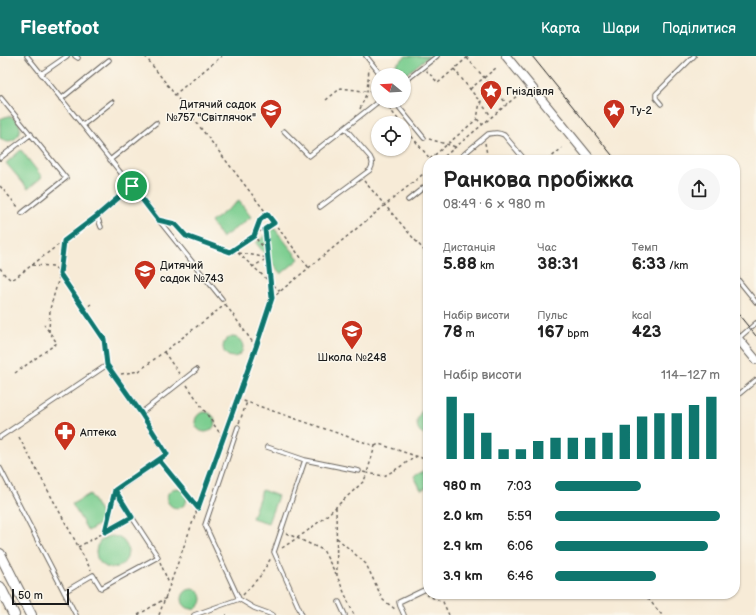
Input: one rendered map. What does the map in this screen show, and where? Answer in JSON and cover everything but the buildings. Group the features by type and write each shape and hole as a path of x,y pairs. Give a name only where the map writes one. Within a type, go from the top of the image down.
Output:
{"main road":[{"path":"0,554 31,615"},
{"path":"0,587 14,615"}],"street":[{"path":"506,56 587,155"},
{"path":"740,342 756,360"}],"lane":[{"path":"27,56 222,299"},
{"path":"41,74 67,56"},
{"path":"366,56 375,68"},
{"path":"369,60 374,56"},
{"path":"411,76 437,56"},
{"path":"661,104 656,98 656,94 694,56"},
{"path":"61,99 109,60"},
{"path":"2,98 66,178 22,213"},
{"path":"82,125 112,102"},
{"path":"284,131 309,156 371,107"},
{"path":"400,108 424,138"},
{"path":"110,160 156,124"},
{"path":"320,207 370,170 373,165 372,160 345,128"},
{"path":"464,155 488,134 499,132 504,135 521,155"},
{"path":"1,156 31,134"},
{"path":"101,227 97,216 132,186"},
{"path":"408,200 423,188"},
{"path":"740,282 756,302"},
{"path":"740,334 756,323"},
{"path":"0,437 107,365 141,413 167,454 115,490 158,557 101,588 93,575 64,592"},
{"path":"141,413 196,370"},
{"path":"740,394 756,380"},
{"path":"238,427 205,525 239,599 254,608 274,615"},
{"path":"267,447 305,460 359,471"},
{"path":"302,615 274,552 305,460"},
{"path":"0,468 76,615"},
{"path":"404,615 400,602 423,590"},
{"path":"194,615 239,599"},
{"path":"339,602 345,615"}],"path":[{"path":"145,56 309,268"},
{"path":"174,94 222,56"},
{"path":"424,66 438,83 468,57 507,104"},
{"path":"355,120 367,92 369,60"},
{"path":"470,89 496,68"},
{"path":"454,69 492,117"},
{"path":"326,100 341,88 371,92"},
{"path":"434,155 477,118 480,102 495,90"},
{"path":"446,155 518,95"},
{"path":"389,108 395,116"},
{"path":"477,118 482,125"},
{"path":"411,136 427,155"},
{"path":"484,137 487,155"},
{"path":"413,138 424,138 456,147"},
{"path":"554,155 562,148"},
{"path":"470,150 474,155"},
{"path":"272,298 423,174"},
{"path":"360,177 423,249"},
{"path":"0,186 22,213"},
{"path":"254,236 260,220 267,214"},
{"path":"0,268 10,279 15,278 97,216"},
{"path":"158,220 175,224 186,236 230,252 268,258"},
{"path":"230,252 274,223"},
{"path":"159,615 238,399 272,298 265,229"},
{"path":"254,236 268,253"},
{"path":"49,332 50,309 60,274 64,241"},
{"path":"238,253 280,291"},
{"path":"252,267 268,258"},
{"path":"32,265 54,266 104,339 107,365"},
{"path":"222,299 256,347"},
{"path":"84,309 91,304"},
{"path":"115,376 139,371 226,304"},
{"path":"15,373 57,343 43,323"},
{"path":"164,352 181,377"},
{"path":"185,383 224,438"},
{"path":"238,399 374,446 379,444 423,458"},
{"path":"238,427 246,402"},
{"path":"19,437 93,575"},
{"path":"239,599 261,574 274,552 325,517 364,481 374,446"},
{"path":"359,471 384,476 417,456"},
{"path":"159,460 198,508"},
{"path":"105,532 115,490"},
{"path":"336,507 337,576"},
{"path":"78,548 132,517"},
{"path":"282,531 323,550 337,576 354,615"},
{"path":"337,538 366,564 382,600 404,615"},
{"path":"158,557 170,586"},
{"path":"418,592 423,594"},
{"path":"138,615 166,598"},
{"path":"436,599 443,602 449,615"},
{"path":"648,599 662,615"}],"green space":[{"path":"406,56 429,56 411,70 411,68 391,68"},
{"path":"9,116 15,119 19,124 20,129 16,138 6,141 0,138 0,119"},
{"path":"21,150 42,177 28,189 6,163"},
{"path":"239,201 251,217 222,238 211,222"},
{"path":"274,228 299,259 281,274 256,243"},
{"path":"233,337 240,340 243,347 240,354 233,357 226,354 223,347 226,340"},
{"path":"423,410 423,434 417,426 418,417"},
{"path":"205,412 212,415 215,422 212,429 205,432 198,429 195,422 198,415"},
{"path":"423,472 423,489 421,490 414,476"},
{"path":"177,488 184,491 187,498 184,505 177,508 170,505 167,498 170,491"},
{"path":"262,490 278,496 268,523 252,518"},
{"path":"90,494 105,521 88,531 72,504"},
{"path":"109,536 115,536 124,540 128,552 124,564 115,568 109,568 100,564 96,555 96,549 100,540"},
{"path":"192,589 199,592 202,599 199,606 192,609 185,606 182,599 185,592"}],"tram line":[{"path":"532,56 612,155"},
{"path":"740,316 756,336"}],"place":[{"name":"Гніздівля","path":"491,110"},
{"name":"Дитячий садок №757 \"Світлячок\"","path":"271,130"},
{"name":"Ту-2","path":"614,130"},
{"name":"Дитячий садок №743","path":"145,290"},
{"name":"Школа №248","path":"352,350"},
{"name":"Аптека","path":"65,452"}],"route":[{"path":"132,186 97,216 64,241 60,274 104,339 107,365 141,413 167,454 115,490 105,532 132,517 115,490 159,460 198,508 272,298 265,229 274,223 267,214 260,220 254,236 230,252 186,236 175,224 158,220 132,186"}]}
